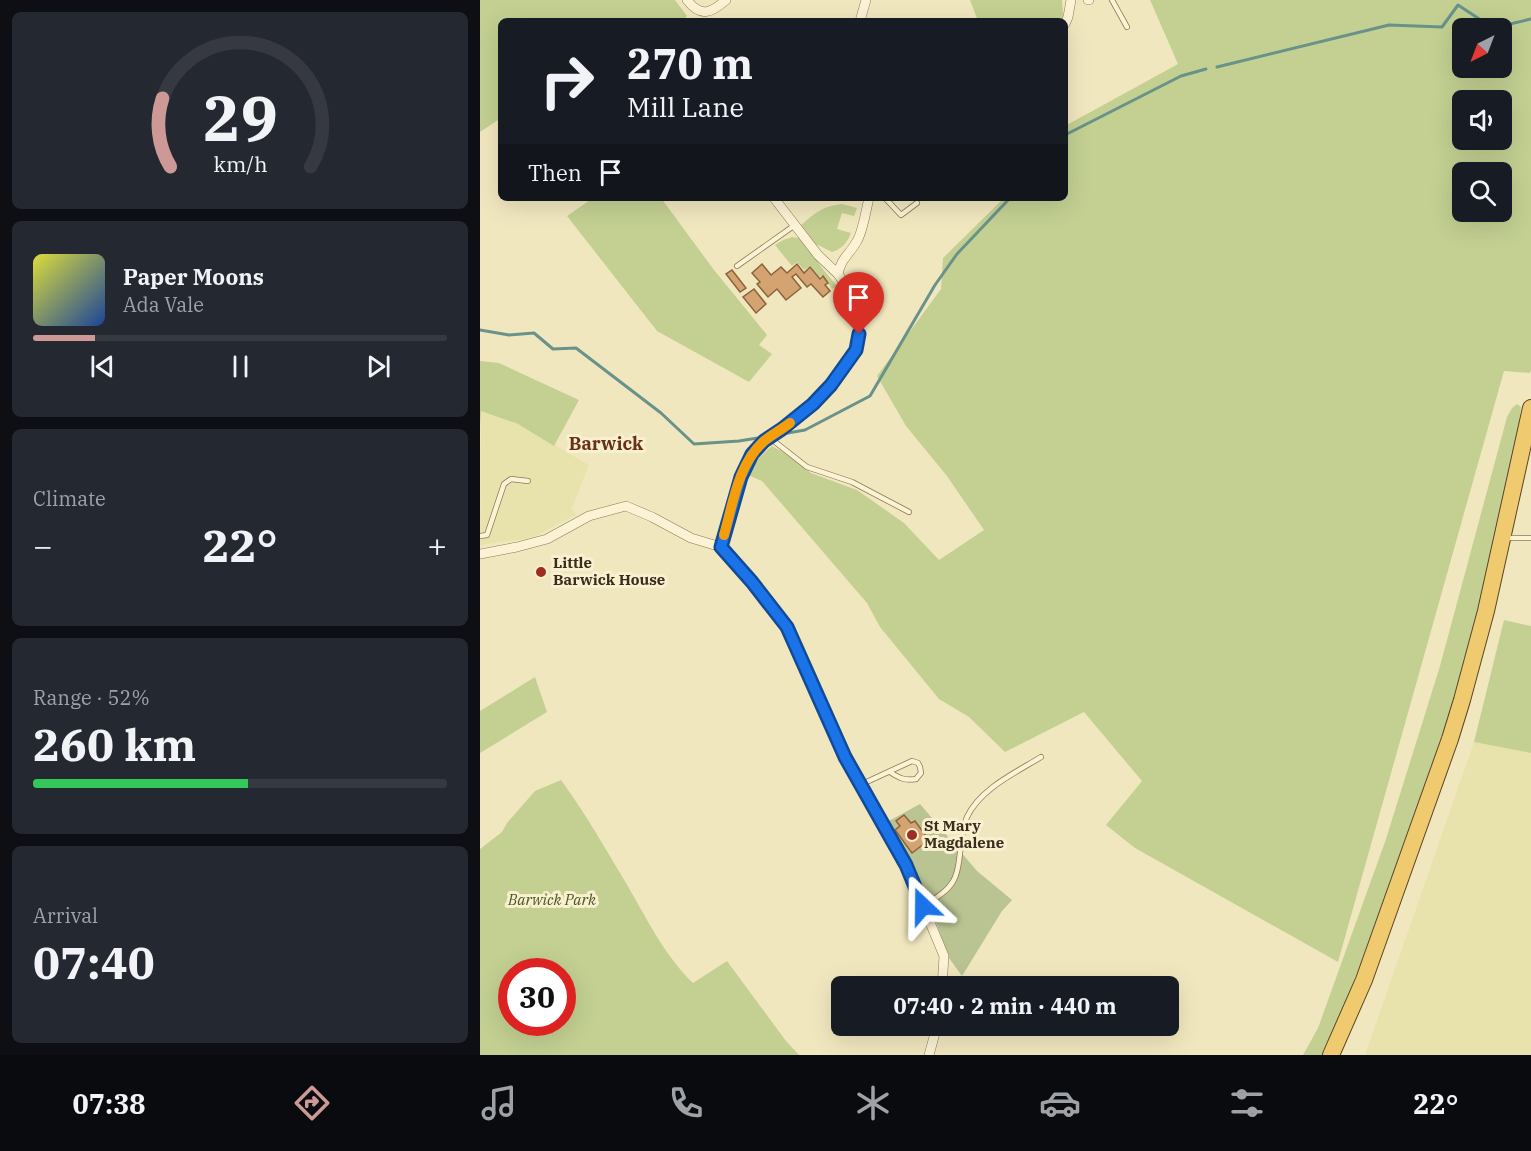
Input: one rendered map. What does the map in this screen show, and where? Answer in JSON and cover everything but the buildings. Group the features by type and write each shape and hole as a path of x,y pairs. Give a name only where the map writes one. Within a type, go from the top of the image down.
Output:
{"highway":[{"path":"1332,1055 1364,980 1450,739 1474,656 1531,408"}],"street":[{"path":"687,0 699,10 707,12 711,12 726,0"},
{"path":"861,18 866,0"},
{"path":"1068,18 1071,0"},
{"path":"695,18 699,10"},
{"path":"721,547 741,477 752,454 764,441 813,404 831,385 856,350 859,334 858,321 850,298 838,274 818,255 776,201"},
{"path":"838,274 843,258 858,240 868,201"},
{"path":"480,554 547,539 590,516 626,506 691,538 721,547 787,627 845,757 906,865 944,956 943,976"},
{"path":"929,1055 934,1036"}],"lane":[{"path":"1112,0 1127,27"},
{"path":"888,201 901,215 917,203"},
{"path":"737,266 795,225"},
{"path":"770,437 807,467 852,482 909,512"},
{"path":"480,536 487,534 504,484 511,479 528,481"},
{"path":"1502,538 1531,538"},
{"path":"923,906 953,884 958,871 963,827 975,804 998,784 1041,757"},
{"path":"860,785 912,761 918,763 921,773 916,779 906,780 890,772"}],"shaded area":[{"path":"481,411 518,424 589,465 572,508 576,515 532,538 480,545"},
{"path":"1474,742 1531,753 1531,1055 1365,1055"}],"green space":[{"path":"480,0 675,0 687,16 685,18 498,18 498,120 480,132"},
{"path":"970,0 1062,0 1062,18 977,18"},
{"path":"1150,0 1531,0 1531,370 1530,373 1504,371 1338,962 1135,848 1106,825 1142,781 1084,712 1005,752 969,717 939,699 880,627 867,603 762,481 748,475 756,460 772,446 811,473 857,490 904,523 939,560 984,530 947,476 906,426 877,376 941,289 943,258 1001,201 1068,201 1068,124 1178,64"},
{"path":"589,201 663,201 714,270 767,335 759,345 772,354 749,382 657,331 567,216"},
{"path":"842,204 857,208 854,216 842,213 837,229 851,233 848,240 832,252 818,245 815,246 800,226 820,211"},
{"path":"792,237 799,238 805,243 837,286 832,289 822,275 819,277 810,266 804,270 797,262 792,266 775,245"},
{"path":"480,361 499,363 579,400 554,446 518,424 481,411 480,428"},
{"path":"1517,404 1521,407 1510,479 1495,551 1478,622 1435,761 1363,969 1357,973 1338,1024 1322,1055 1303,1055 1318,1028 1386,839 1440,666 1507,417"},
{"path":"1504,620 1531,626 1531,753 1474,742"},
{"path":"535,677 547,712 480,753 480,711"},
{"name":"Barwick Park","path":"561,780 595,831 656,935 683,972 693,983 727,961 786,1041 799,1055 480,1055 480,849 502,832 535,791"},
{"path":"920,804 977,871 1012,900 1002,911 962,976 949,958 935,919 887,822"}],"waterway":[{"path":"1217,67 1389,25 1442,27 1458,5 1493,28 1531,19"},
{"path":"1068,133 1181,76 1206,69"},
{"path":"782,434 805,430 870,396 935,285 957,254 1007,201"},
{"path":"480,330 509,335 534,333 553,349 576,348 661,413 694,444 764,437"}],"slow traffic":[{"path":"724,535 741,477 752,454 764,441 790,423"}],"place":[{"name":"Little Barwick House","path":"541,572"},
{"name":"St Mary Magdalene","path":"912,835"}],"district":[{"name":"Barwick","path":"606,444"}],"route":[{"path":"859,334 856,350 831,385 813,404 764,441 752,454 741,477 721,547 787,627 845,757 906,865 923,906"}]}
